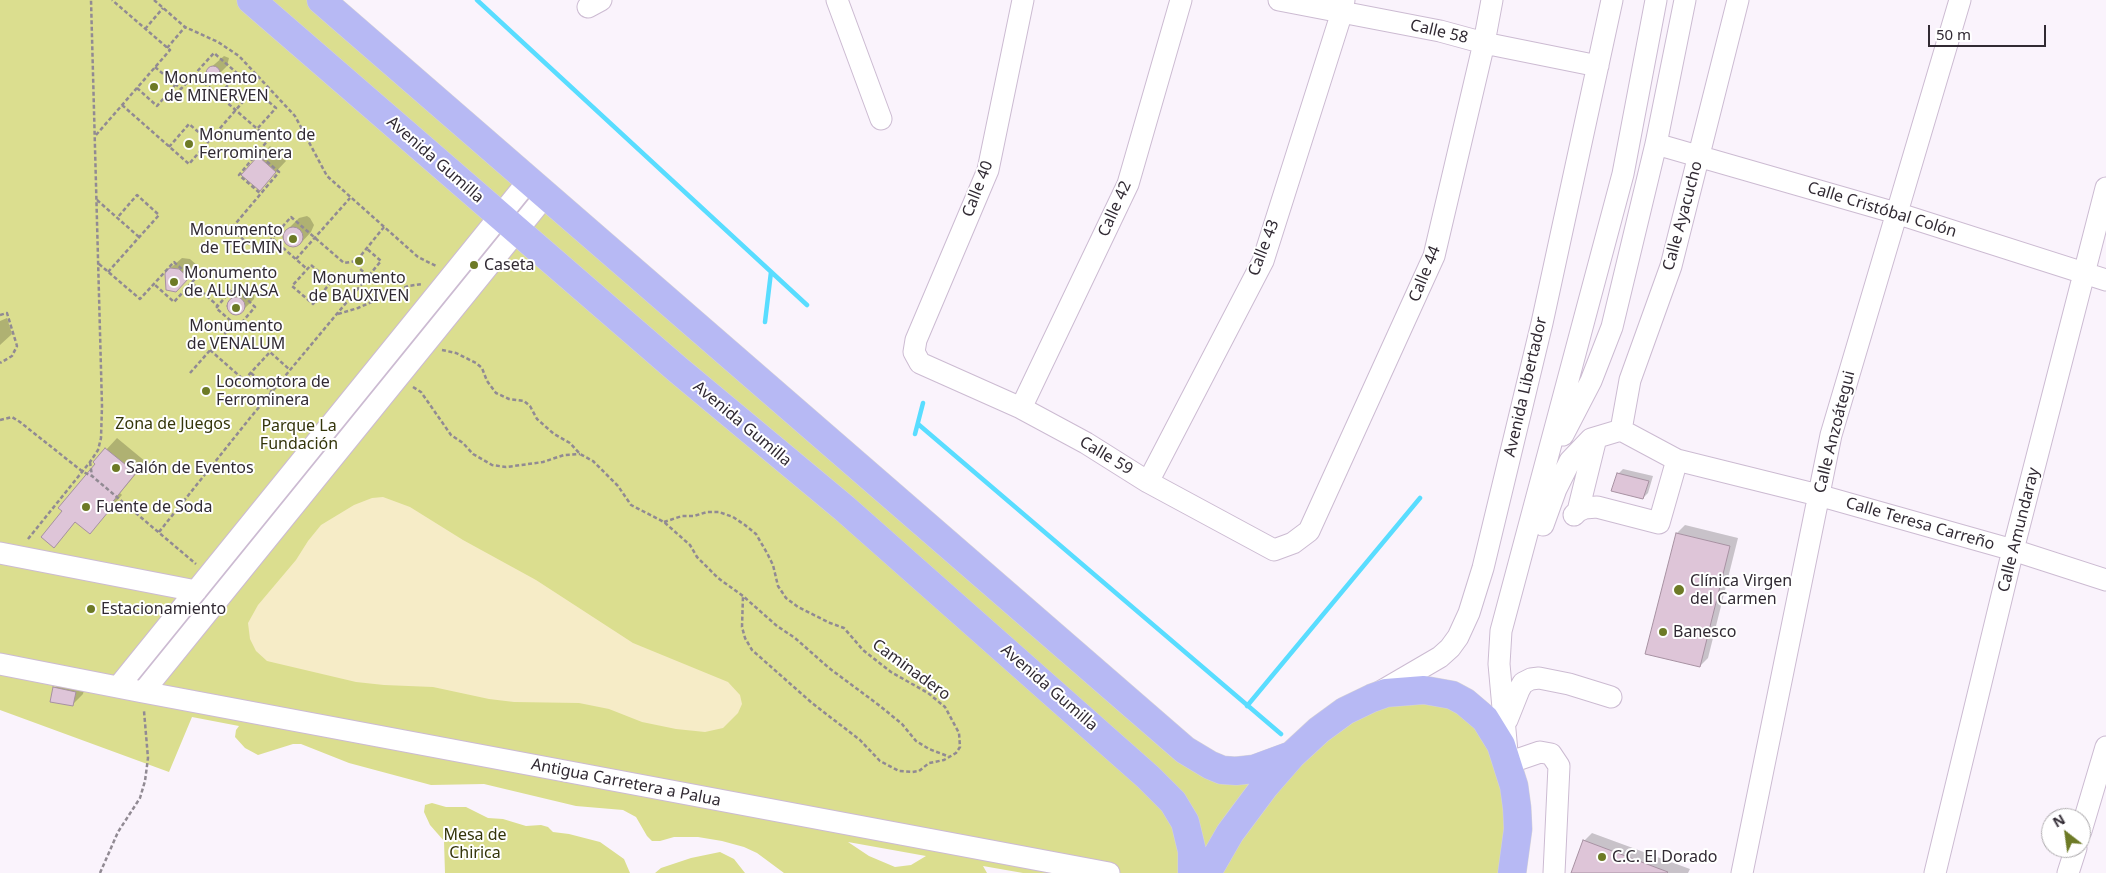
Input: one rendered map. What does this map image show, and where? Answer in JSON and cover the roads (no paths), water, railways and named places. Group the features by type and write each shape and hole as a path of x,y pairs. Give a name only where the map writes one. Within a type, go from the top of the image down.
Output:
{"main road":[{"name":"Avenida Gumilla","path":"251,0 677,369 852,515 1166,794 1179,811 1189,835 1192,852 1192,873"},
{"path":"321,0 1185,750 1222,770 1236,771 1254,769 1292,754"},
{"path":"1207,873 1230,833 1250,806 1292,754 1319,730 1345,711 1386,693 1424,690 1452,695 1475,709 1485,719 1501,745 1514,786 1517,808 1516,868"}],"street":[{"path":"837,0 881,119"},
{"name":"Calle 40","path":"916,340 988,170 1023,0"},
{"name":"Calle 42","path":"1020,408 1128,184 1181,0"},
{"name":"Calle 58","path":"1279,0 1343,6 1484,43 1598,66"},
{"name":"Calle 44","path":"1309,531 1434,256 1484,43 1492,0"},
{"name":"Avenida Libertador","path":"1345,711 1440,657 1450,648 1464,627 1483,568 1542,323 1612,0"},
{"path":"1554,873 1559,766 1551,754 1540,752 1508,763 1500,679 1501,631 1623,174 1656,0"},
{"path":"1547,464 1591,381 1612,327 1656,144 1685,0"},
{"name":"Calle Ayacucho","path":"1621,430 1630,380 1671,266 1738,0"},
{"name":"Calle Anzoátegui","path":"1742,873 1831,435 1960,0"},
{"name":"Calle 43","path":"1148,482 1263,261 1343,6"},
{"name":"Calle Cristóbal Colón","path":"1656,144 1896,213 2106,280"},
{"path":"118,687 210,575 538,188"},
{"name":"Calle Amundaray","path":"1935,873 2013,550 2106,188"},
{"path":"0,664 143,692 425,343 509,223"},
{"name":"Calle 59","path":"916,340 914,352 920,363 1020,408 1086,443 1148,482 1274,550 1293,543 1309,531"},
{"path":"1513,588 1534,547 1556,489 1570,461 1591,439 1621,430"},
{"name":"Calle Teresa Carreño","path":"1621,430 1677,460 1818,495 2013,550 2106,580"},
{"path":"1596,438 1576,513 1585,508 1597,507 1660,523 1677,460"},
{"path":"0,537 14,554 196,592"},
{"path":"1505,726 1519,690 1523,683 1531,679 1569,684 1611,697"},
{"name":"Antigua Carretera a Palua","path":"143,692 1109,873"},
{"path":"2088,808 2106,747"},
{"path":"2068,873 2073,858"}],"waterway":[{"path":"477,0 807,305"},
{"path":"765,322 771,272"},
{"path":"915,434 923,403"},
{"path":"918,424 1281,734"},
{"path":"1247,706 1420,498"}],"place":[{"name":"Monumento de MINERVEN","path":"154,87"},
{"name":"Monumento de Ferrominera","path":"189,144"},
{"name":"Monumento de TECMIN","path":"293,239"},
{"name":"Monumento de BAUXIVEN","path":"359,261"},
{"name":"Caseta","path":"474,265"},
{"name":"Monumento de ALUNASA","path":"174,282"},
{"name":"Monumento de VENALUM","path":"236,308"},
{"name":"Locomotora de Ferrominera","path":"206,391"},
{"name":"Salón de Eventos","path":"116,468"},
{"name":"Fuente de Soda","path":"86,507"},
{"name":"Clínica Virgen del Carmen","path":"1679,590"},
{"name":"Estacionamiento","path":"91,609"},
{"name":"Banesco","path":"1663,632"},
{"name":"C.C. El Dorado","path":"1602,857"}],"park label":[{"name":"Zona de Juegos","path":"173,424"},
{"name":"Parque La Fundación","path":"299,435"},
{"name":"Mesa de Chirica","path":"475,844"}]}
